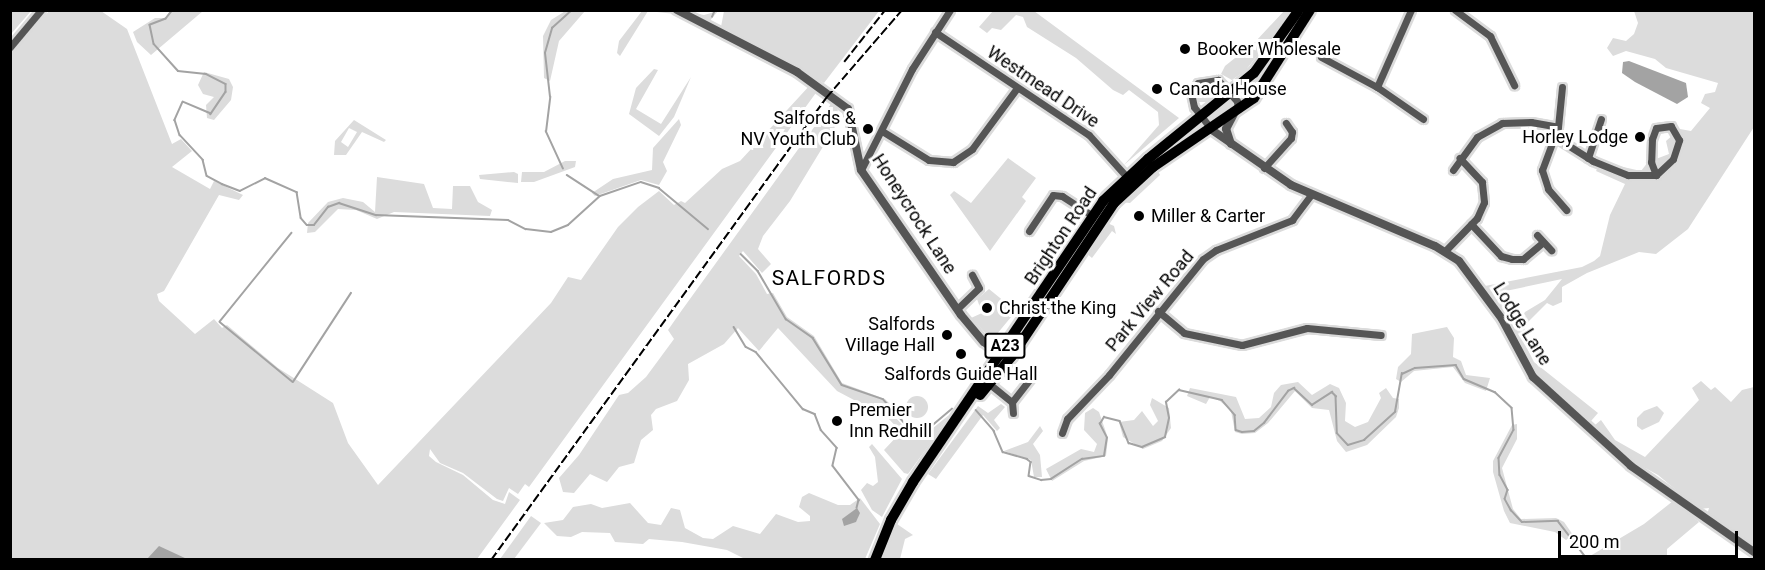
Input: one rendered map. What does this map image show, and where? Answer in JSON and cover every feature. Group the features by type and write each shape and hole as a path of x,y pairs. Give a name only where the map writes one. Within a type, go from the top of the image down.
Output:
{"main road":[{"name":"A23","path":"1201,118 1232,93 1271,54 1299,10"},
{"name":"A23","path":"1212,130 1254,98 1310,10"},
{"name":"Brighton Road","path":"1004,357 1093,216 1127,177 1201,118"},
{"name":"Brighton Road","path":"876,560 900,504 933,454 1114,203 1153,167 1212,130"}],"street":[{"path":"10,47 41,10"},
{"name":"Honeycrock Lane","path":"677,10 755,48 836,97 851,114 861,170 957,309 984,342 1004,357"},
{"path":"861,170 935,32 950,10"},
{"path":"1377,87 1411,10"},
{"path":"1455,10 1490,36 1514,85"},
{"name":"Westmead Drive","path":"935,32 1096,140 1127,177"},
{"path":"1321,57 1377,87 1423,119"},
{"path":"1212,130 1201,118 1191,93 1198,83 1218,80 1232,93 1236,112 1226,129 1232,144"},
{"path":"1562,87 1558,127 1546,154 1544,178 1566,210"},
{"path":"882,131 929,160 953,162 972,149 1017,88"},
{"path":"1588,158 1601,118"},
{"path":"1453,170 1477,137 1502,123 1531,122 1558,127"},
{"path":"1264,168 1291,138 1292,132 1286,123"},
{"path":"1555,137 1588,158 1628,175 1656,175 1673,159 1679,140 1676,131 1665,124 1656,128 1650,150 1656,175"},
{"name":"Lodge Lane","path":"1212,130 1264,168 1311,195 1445,251 1459,261 1489,300 1533,376 1631,466 1755,552"},
{"path":"1445,251 1472,224 1482,210 1485,193 1475,172 1460,158"},
{"path":"1029,231 1053,195 1062,196 1093,216"},
{"name":"Park View Road","path":"1062,433 1067,418 1109,375 1158,311 1209,254 1284,225 1304,209 1311,195"},
{"path":"1472,224 1501,256 1512,259 1522,259 1544,242"},
{"path":"1537,234 1551,250"},
{"path":"957,309 979,288 972,275"},
{"path":"1158,311 1184,333 1242,345 1306,328 1382,335"},
{"path":"1013,413 1012,402 1033,375"},
{"path":"986,382 1012,402"}],"shaded area":[{"path":"567,10 585,11 559,41 550,81 544,78 543,36 551,20"},
{"path":"10,11 31,11 11,34"},
{"path":"49,11 101,11 127,29 172,144 181,139 192,151 172,167 210,189 214,181 243,195 239,200 219,195 164,291 157,294 159,301 195,334 214,319 222,328 227,325 278,368 333,403 348,443 378,485 551,303 568,277 581,280 618,227 638,207 659,191 674,205 681,201 685,203 722,169 740,161 811,84 818,90 529,487 525,484 518,494 509,488 503,501 497,499 463,473 440,463 430,449 429,456 436,462 463,475 493,500 505,504 509,492 520,500 477,559 11,560 11,54"},
{"path":"170,11 203,11 151,55 137,42 133,32 155,18 165,18"},
{"path":"642,11 648,11 620,56 617,53 619,41"},
{"path":"648,11 670,11 675,14"},
{"path":"683,11 704,15 718,11 708,23"},
{"path":"724,11 879,11 824,83 721,27"},
{"path":"993,11 1034,11 1179,118 1124,165 1159,125 1158,112 1129,90 1123,95 1113,90 1076,58 1027,27 1023,17 1016,15 1001,30 992,28 987,33 979,27"},
{"path":"1284,11 1291,11 1246,70 1232,80 1221,74 1225,66 1255,42"},
{"path":"1634,11 1754,11 1754,127 1688,229 1656,254 1639,252 1587,273 1562,287 1562,302 1553,306 1547,303 1526,324 1523,340 1534,362 1598,413 1591,421 1536,374 1513,333 1525,312 1545,300 1562,279 1501,292 1508,312 1504,314 1485,286 1582,267 1594,261 1600,256 1610,215 1625,184 1596,171 1601,162 1641,171 1648,162 1669,154 1666,141 1680,129 1691,131 1710,108 1701,103 1705,94 1715,92 1718,83 1666,68 1655,59 1626,51 1613,56 1607,48 1613,38 1626,41 1634,34 1638,23"},
{"path":"1629,61 1686,83 1688,97 1677,104 1635,82 1622,73 1623,62"},
{"path":"654,69 658,70 636,109 661,124 691,77 674,117 659,136 629,114 636,88"},
{"path":"204,72 229,79 233,87 231,100 214,120 207,118 206,105 214,97 203,94 198,85"},
{"path":"1206,82 1223,88 1207,102 1197,102 1196,91"},
{"path":"1231,99 1232,108 1214,120 1209,119"},
{"path":"833,101 841,117 790,201 763,236 758,249 771,264 762,273 743,251 739,256 756,274 767,294 773,293 787,317 814,336 842,383 885,399 899,413 895,417 906,429 922,437 949,415 929,445 908,474 904,473 884,450 901,432 888,418 837,391 778,328 759,351 738,328 724,344 688,364 689,380 677,401 656,409 651,415 653,430 641,440 634,463 619,467 607,482 590,474 574,493 563,492 559,478 579,455 619,395 628,393 646,377 674,339 668,330"},
{"path":"679,119 681,125 663,162 667,171 659,185 641,180 595,196 592,193 613,179 652,170 653,148"},
{"path":"354,120 386,140 384,142 362,132 346,155 334,155 335,141","holes":["349,128 357,132 348,147 341,142"]},
{"path":"1008,158 1036,178 1022,197 1026,201 990,251 950,195 954,191 971,203"},
{"path":"565,161 576,161 575,167 534,182 521,182 522,172 544,172"},
{"path":"1158,171 1160,175 1130,203 1121,202"},
{"path":"514,172 518,174 518,183 480,179 479,175"},
{"path":"377,177 424,184 433,208 452,209 453,186 470,186 478,202 492,210 490,216 394,212 377,219 356,210 338,209 315,232 307,233 308,223 328,202 343,198 363,202 375,212"},
{"path":"1105,222 1114,226 1116,234 1112,231 1092,258 1085,252"},
{"path":"989,289 1016,311 992,340 971,318 982,313 977,299"},
{"path":"1447,327 1454,338 1453,357 1461,361 1466,375 1490,378 1486,391 1465,383 1453,367 1414,371 1401,382 1396,379 1398,367 1411,354 1412,334"},
{"path":"1701,381 1711,390 1715,387 1731,402 1742,390 1754,387 1754,544 1707,515 1709,508 1699,509 1658,475 1625,457 1595,425 1601,420 1615,440 1645,457 1699,400 1692,388"},
{"path":"1298,382 1312,395 1330,384 1339,388 1346,403 1345,421 1355,427 1368,422 1381,398 1379,393 1386,388 1393,398 1399,399 1399,408 1396,417 1367,445 1346,452 1337,441 1329,410 1312,408 1295,391 1268,423 1255,433 1242,434 1235,432 1231,411 1220,401 1210,397 1206,404 1187,396 1190,388 1236,397 1245,419 1259,418 1271,407 1274,393 1281,385"},
{"path":"917,396 925,399 928,407 925,415 917,418 909,415 906,407 909,399"},
{"path":"1152,398 1169,408 1171,428 1162,441 1143,449 1123,437 1119,422 1134,420 1142,411 1153,426 1158,421 1150,405"},
{"path":"1001,404 1005,407 994,420 1000,428 997,431 983,415 936,479 928,474 978,406 988,413"},
{"path":"1657,406 1664,413 1659,422 1642,430 1637,426 1637,418 1644,411"},
{"path":"1093,408 1099,412 1108,438 1106,456 1084,461 1052,481 1046,469 1081,449 1094,452 1097,444 1084,430 1085,413"},
{"path":"1517,424 1517,439 1502,468 1513,509 1521,519 1556,518 1564,522 1573,535 1566,540 1555,532 1510,523 1504,511 1493,472 1493,461 1512,425"},
{"path":"1040,426 1043,431 1033,444 1040,455 1042,477 1034,477 1031,460 1004,451 1028,442"},
{"path":"872,444 902,479 882,517 872,510 861,490 867,483 873,486 878,482 875,457 869,447"},
{"path":"809,493 838,505 850,505 860,498 880,524 865,559 747,560 727,550 682,542 649,539 643,544 615,542 610,533 582,532 571,537 557,536 544,523 563,520 573,507 591,504 602,508 630,503 648,523 661,525 671,508 680,510 685,528 703,538 713,539 733,526 760,534 776,514 798,522 810,521 810,516 799,507 802,497"},
{"path":"1673,501 1699,522 1667,549 1667,559 1585,559 1644,524"},
{"path":"857,508 860,513 856,522 844,526 842,519"},
{"path":"531,516 541,523 514,559 500,559"},
{"path":"897,524 913,535 905,539 900,559 881,559"},
{"path":"159,546 187,559 147,559"}],"waterway":[{"path":"173,10 166,19 150,25 154,44 178,71 206,74 226,84 226,92 211,114 183,102 175,120 180,135 203,160 207,176 222,184 240,191 265,178 297,192 301,218 307,225 314,225 328,207 339,203 376,215 508,220 526,229 551,232 568,225 600,196 641,182 659,188 708,229"},
{"path":"563,169 546,132 550,97 545,53 552,28 572,10"},
{"path":"712,17 715,10"},
{"path":"567,175 599,196"},
{"path":"292,233 220,322 293,382 351,293"},
{"path":"741,254 758,271 786,319 813,338 842,385 883,399 908,427 922,434 952,409"},
{"path":"734,327 746,347 756,352 803,409 815,414 821,430 837,448 833,466 859,500 857,508"},
{"path":"976,410 994,431 1003,452 1027,459 1031,462 1029,476 1041,480 1051,479 1082,459 1104,456 1107,438 1100,424 1104,417 1120,421 1129,443 1142,447 1165,437 1169,418 1166,402 1179,390 1222,400 1235,415 1236,430 1242,432 1254,431 1264,423 1288,391 1294,388 1312,405 1332,392 1336,396 1337,433 1348,445 1364,440 1395,412 1402,374 1415,368 1456,365 1464,379 1495,392 1512,408 1514,430 1499,458 1500,475 1508,490 1505,499 1511,510 1522,522 1558,521 1588,560"}],"railway":[{"path":"844,62 885,10"},
{"path":"491,560 826,98 902,10"}],"place":[{"name":"Booker Wholesale","path":"1185,49"},
{"name":"Canada House","path":"1157,89"},
{"name":"Salfords & NV Youth Club","path":"868,129"},
{"name":"Horley Lodge","path":"1640,137"},
{"name":"Miller & Carter","path":"1139,216"},
{"name":"Christ the King","path":"987,308"},
{"name":"Salfords Village Hall","path":"947,335"},
{"name":"Salfords Guide Hall","path":"961,354"},
{"name":"Premier Inn Redhill","path":"837,421"}],"district":[{"name":"SALFORDS","path":"829,278"}]}
